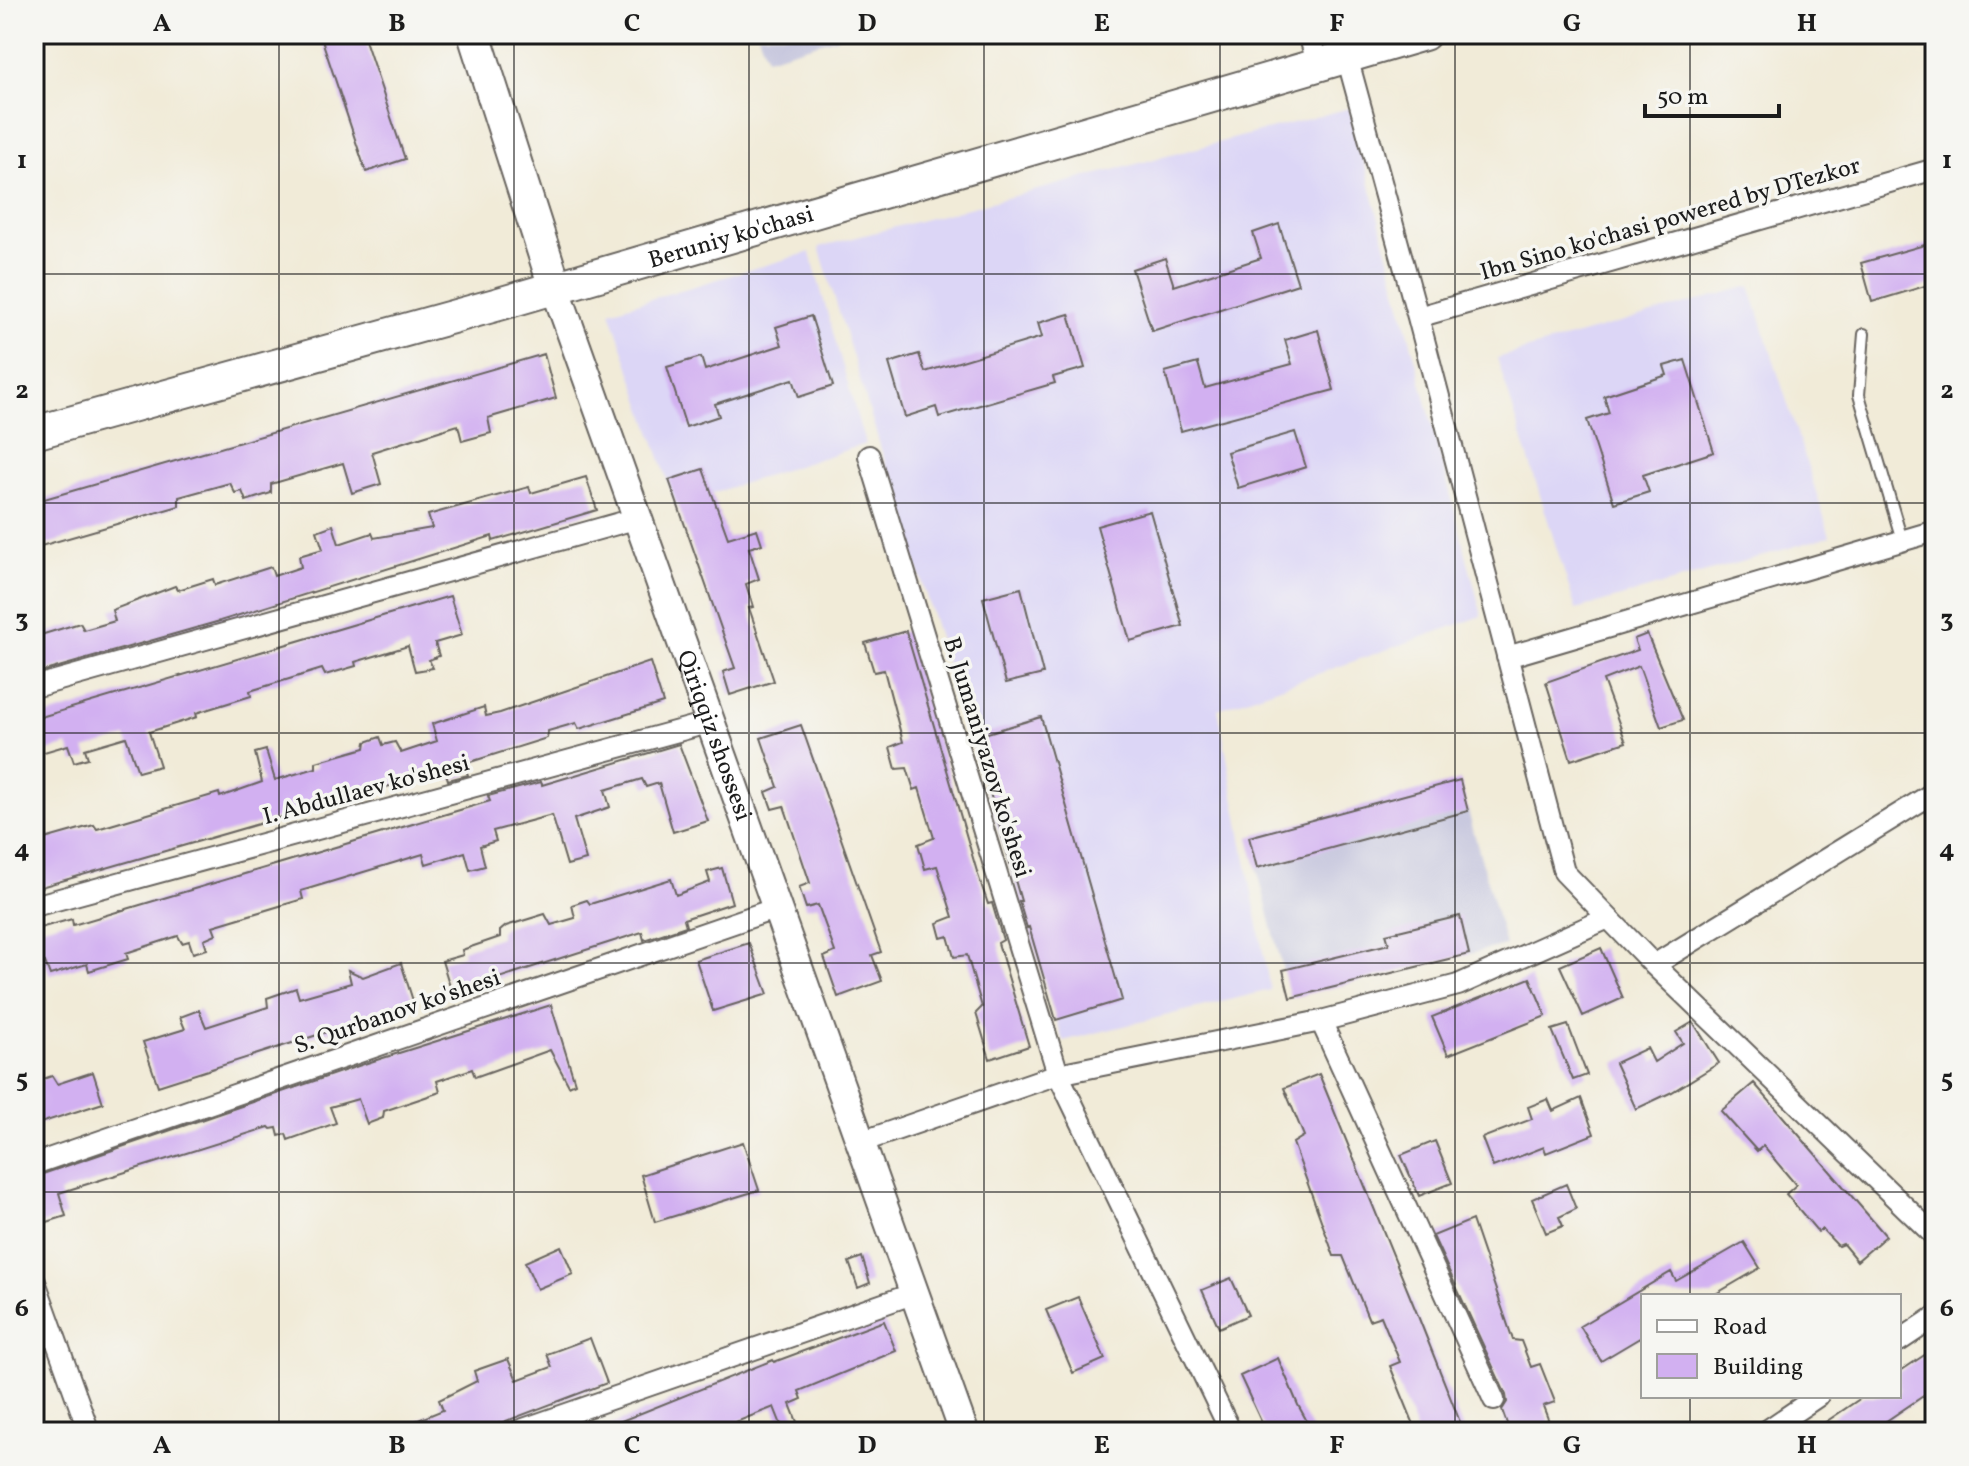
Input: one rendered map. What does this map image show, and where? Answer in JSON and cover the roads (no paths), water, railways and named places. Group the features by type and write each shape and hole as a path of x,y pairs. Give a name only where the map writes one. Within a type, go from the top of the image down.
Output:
{"main road":[{"name":"Qiriqqiz shossesi","path":"474,34 555,287 964,1432"},
{"name":"Beruniy ko'chasi","path":"34,433 555,287 1424,34"}],"street":[{"path":"1309,34 1332,61 1418,317 1564,872 1654,965 1935,1236"},
{"name":"Ibn Sino ko'chasi powered by DTezkor","path":"1418,317 1935,169"},
{"name":"B. Jumaniyazov ko'shesi","path":"869,456 1058,1074 1231,1432"},
{"path":"34,687 638,518"},
{"path":"1507,657 1935,531"},
{"name":"I. Abdullaev ko'shesi","path":"34,906 711,722"},
{"path":"1654,965 1935,792"},
{"name":"S. Qurbanov ko'shesi","path":"34,1164 777,908"},
{"path":"861,1142 1058,1074 1321,1021 1458,985 1608,918"},
{"path":"1321,1021 1494,1400"},
{"path":"34,1279 38,1302 89,1432"},
{"path":"515,1432 915,1293"},
{"path":"1901,1340 1935,1317"},
{"path":"1765,1432 1815,1398"}],"lane":[{"path":"1864,334 1859,395 1902,540"}]}
